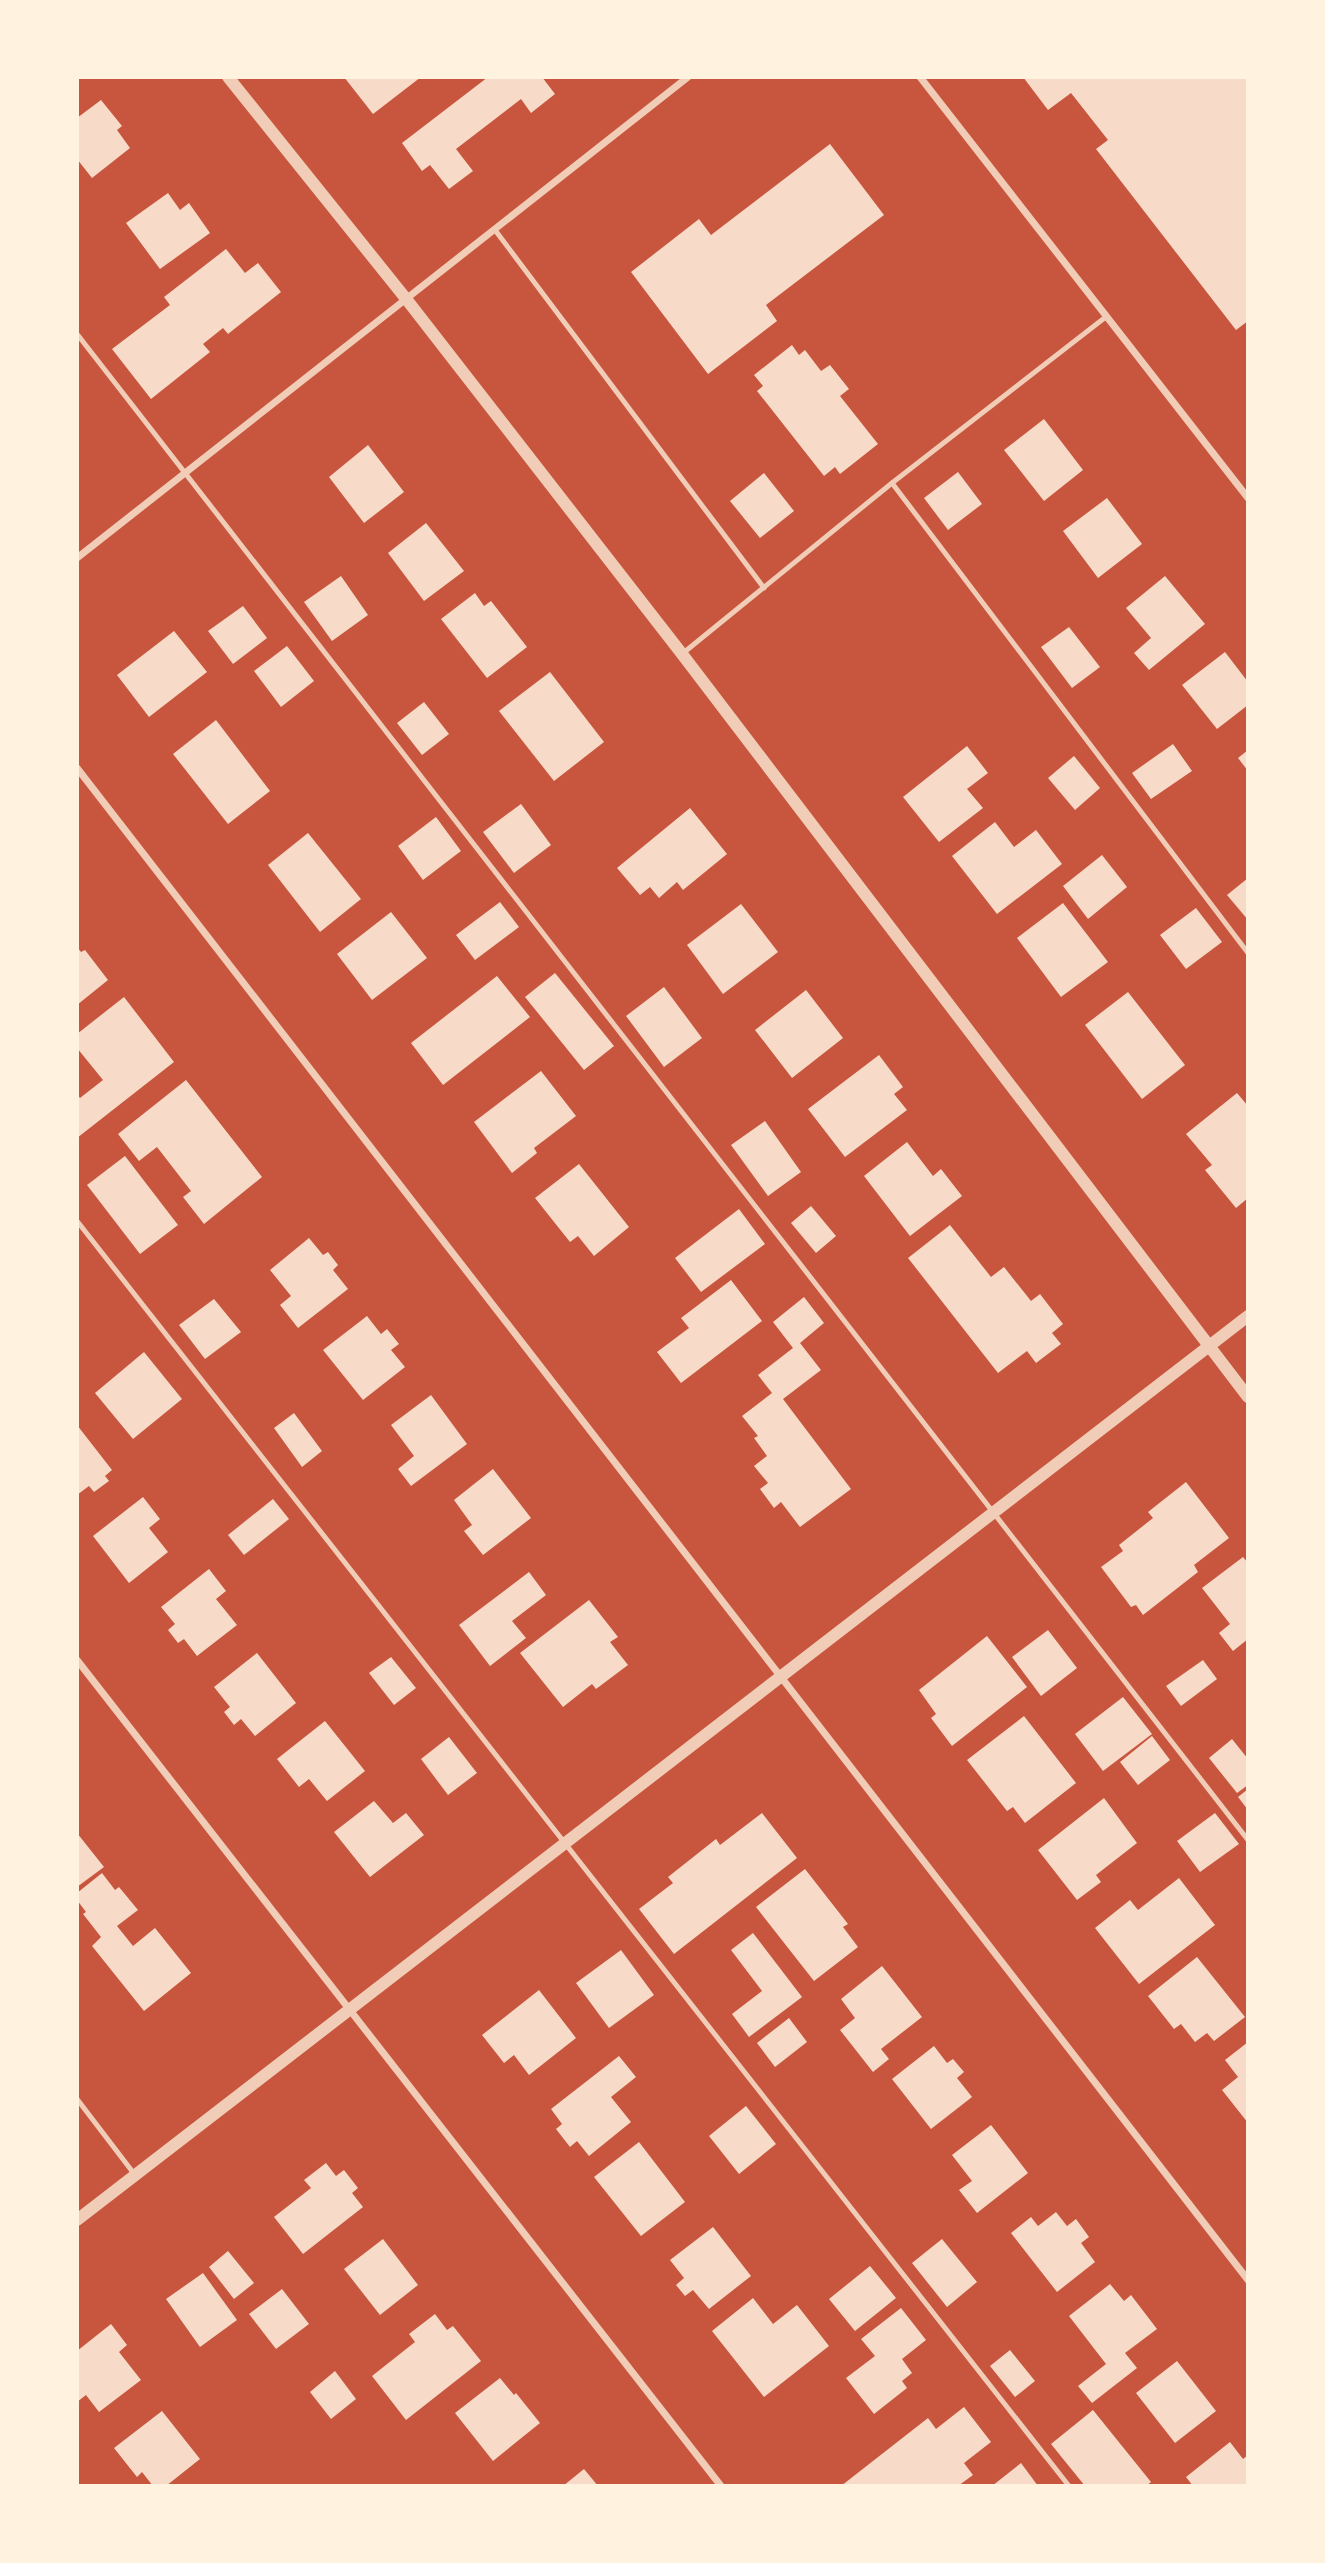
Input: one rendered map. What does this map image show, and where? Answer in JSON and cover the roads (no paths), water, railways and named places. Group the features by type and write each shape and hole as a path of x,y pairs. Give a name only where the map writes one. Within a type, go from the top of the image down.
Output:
{"street":[{"path":"228,77 407,300 682,654 1248,1397"},
{"path":"77,558 688,77"},
{"path":"920,77 1248,498"},
{"path":"77,768 1248,2280"},
{"path":"77,2220 1248,1317"},
{"path":"77,1660 721,2486"}],"lane":[{"path":"495,230 764,588"},
{"path":"682,654 892,483 1107,316"},
{"path":"77,334 1248,1840"},
{"path":"892,483 1248,953"},
{"path":"77,1221 1069,2486"},
{"path":"77,2099 135,2175"}]}
